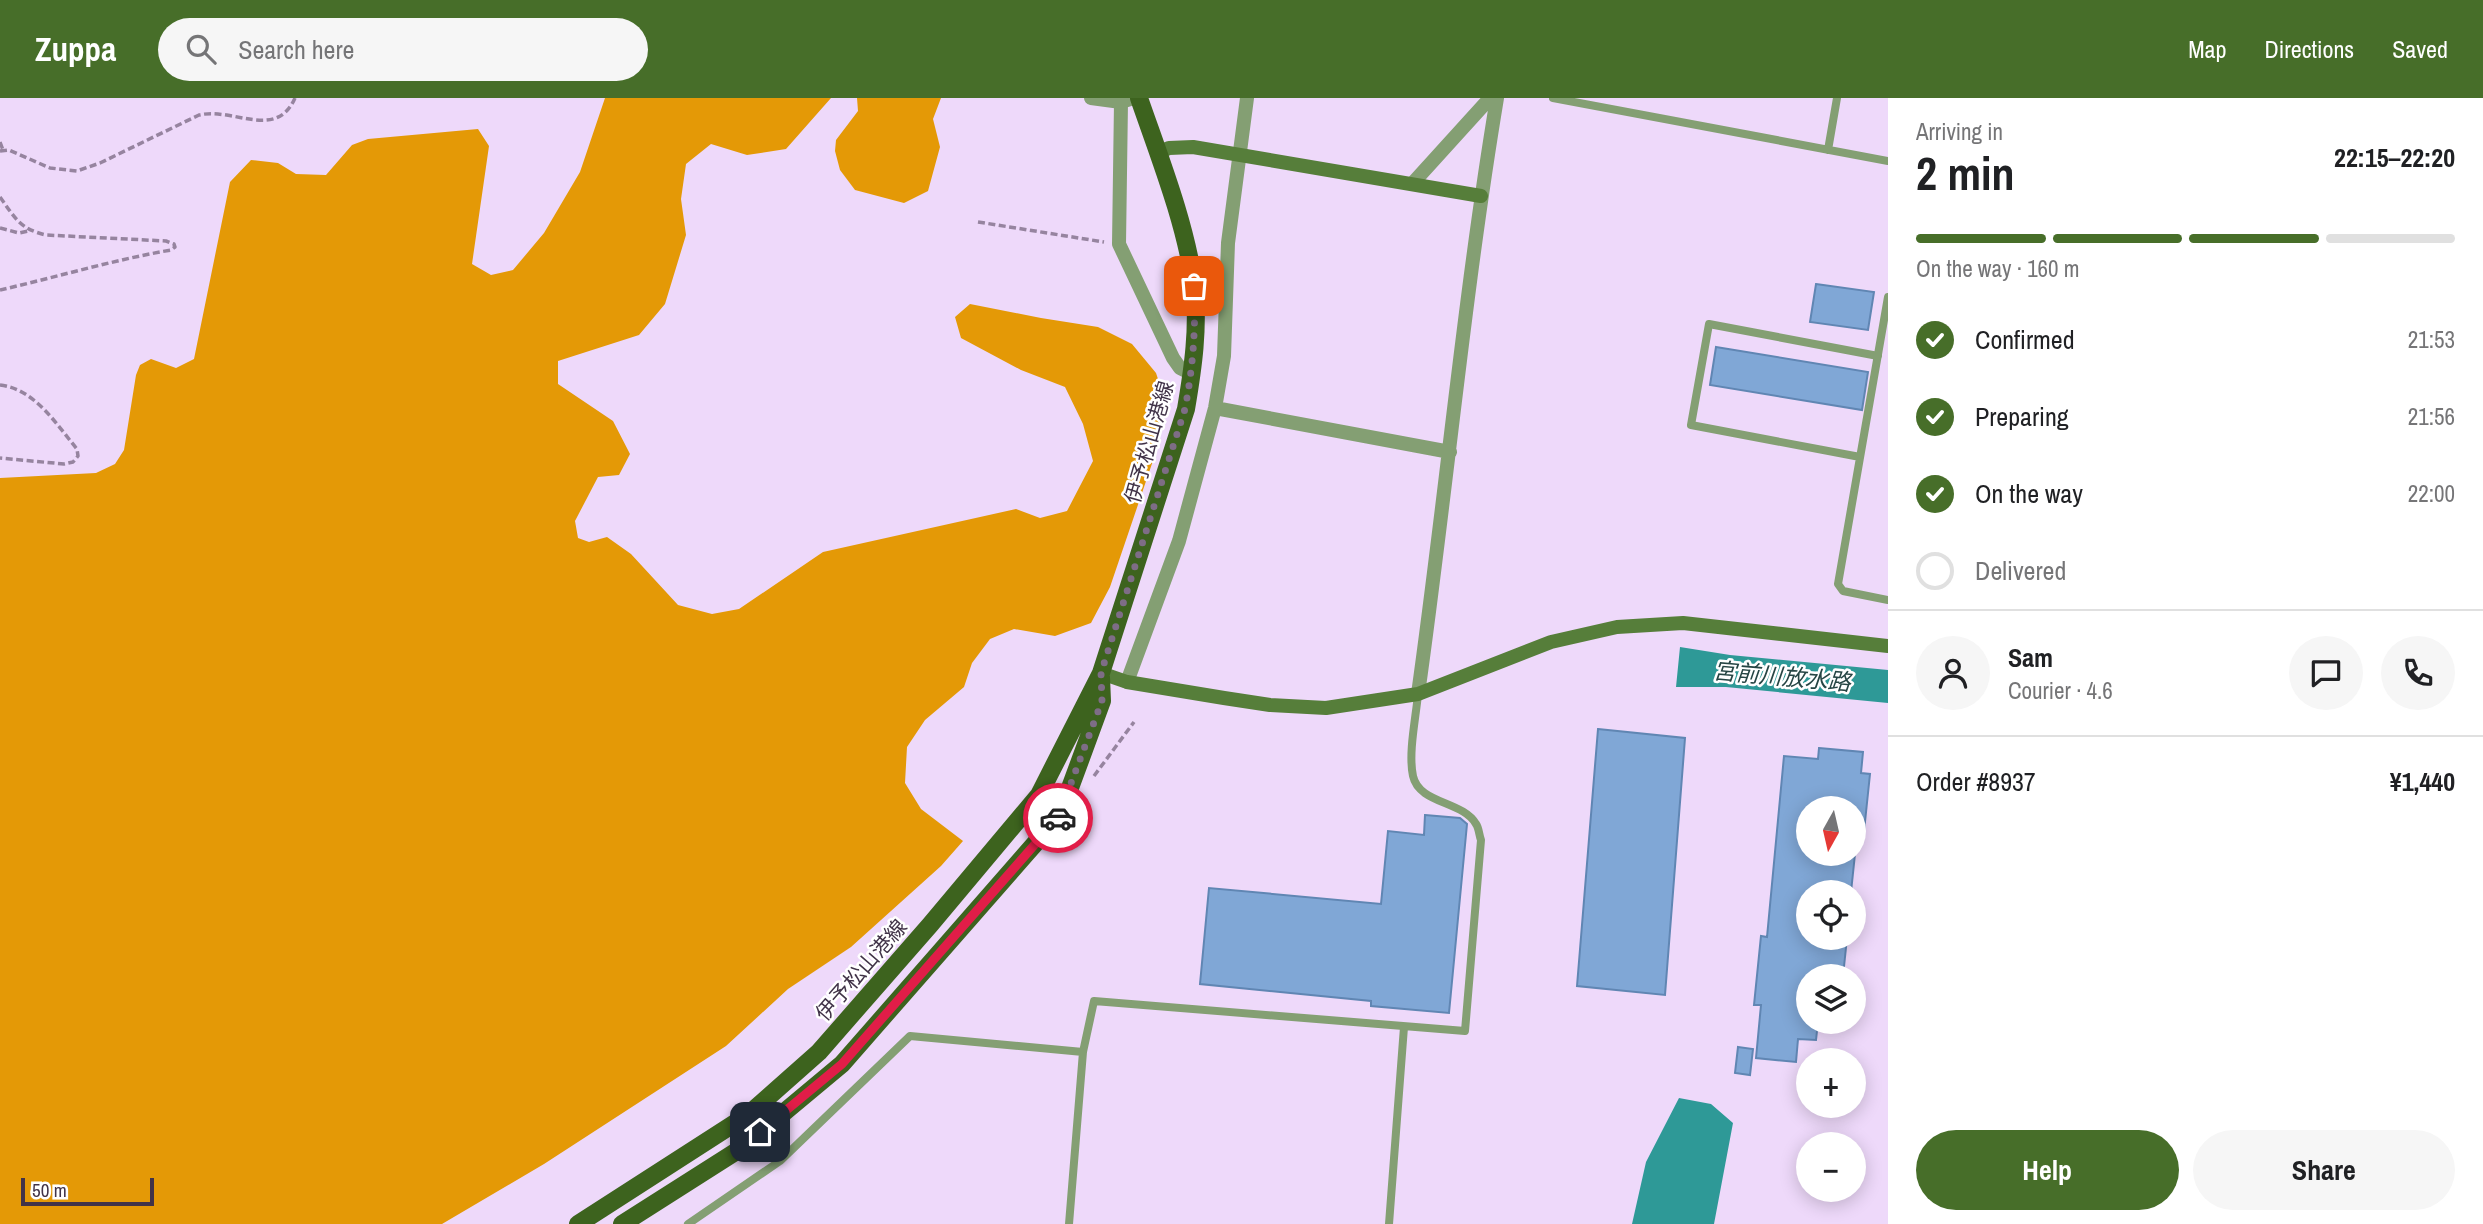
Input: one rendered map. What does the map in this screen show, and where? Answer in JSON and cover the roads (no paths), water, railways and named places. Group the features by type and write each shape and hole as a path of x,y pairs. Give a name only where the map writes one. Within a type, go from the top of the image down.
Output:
{"main road":[{"name":"伊予松山港線","path":"578,1224 749,1114 820,1052 1039,795 1101,673 1185,409 1192,374 1196,321 1188,252 1139,98"},
{"name":"伊予松山港線","path":"622,1224 740,1149 842,1064 1060,815 1102,701 1101,673"}],"street":[{"path":"1091,98 1127,100 1119,244 1173,358 1180,368 1192,374"},
{"path":"1127,682 1179,541 1215,408 1224,356 1227,254 1247,98"},
{"path":"1412,184 1490,98"},
{"path":"1418,694 1481,196 1497,98"},
{"path":"1157,153 1181,147 1239,154 1481,196"},
{"path":"1215,408 1450,452"},
{"path":"1101,673 1127,682 1269,705 1326,708 1418,694 1551,642 1617,627 1683,623 1888,646"}],"lane":[{"path":"1553,98 1888,161"},
{"path":"1828,150 1837,98"},
{"path":"1888,297 1838,584 1843,591 1888,600"},
{"path":"1860,457 1691,425 1706,336 1709,324 1878,356"},
{"path":"1069,1224 1083,1052 1094,1001 1465,1031 1480,840 1476,823 1420,790 1413,779 1411,765 1418,694"},
{"path":"1389,1224 1404,1027"},
{"path":"688,1224 780,1161 910,1036 1083,1052"}],"water":[{"name":"宮前川放水路","path":"1680,647 1730,655 1888,670 1888,703 1726,687 1676,687"},
{"path":"1679,1098 1711,1104 1733,1123 1714,1224 1632,1224 1646,1162"}]}
